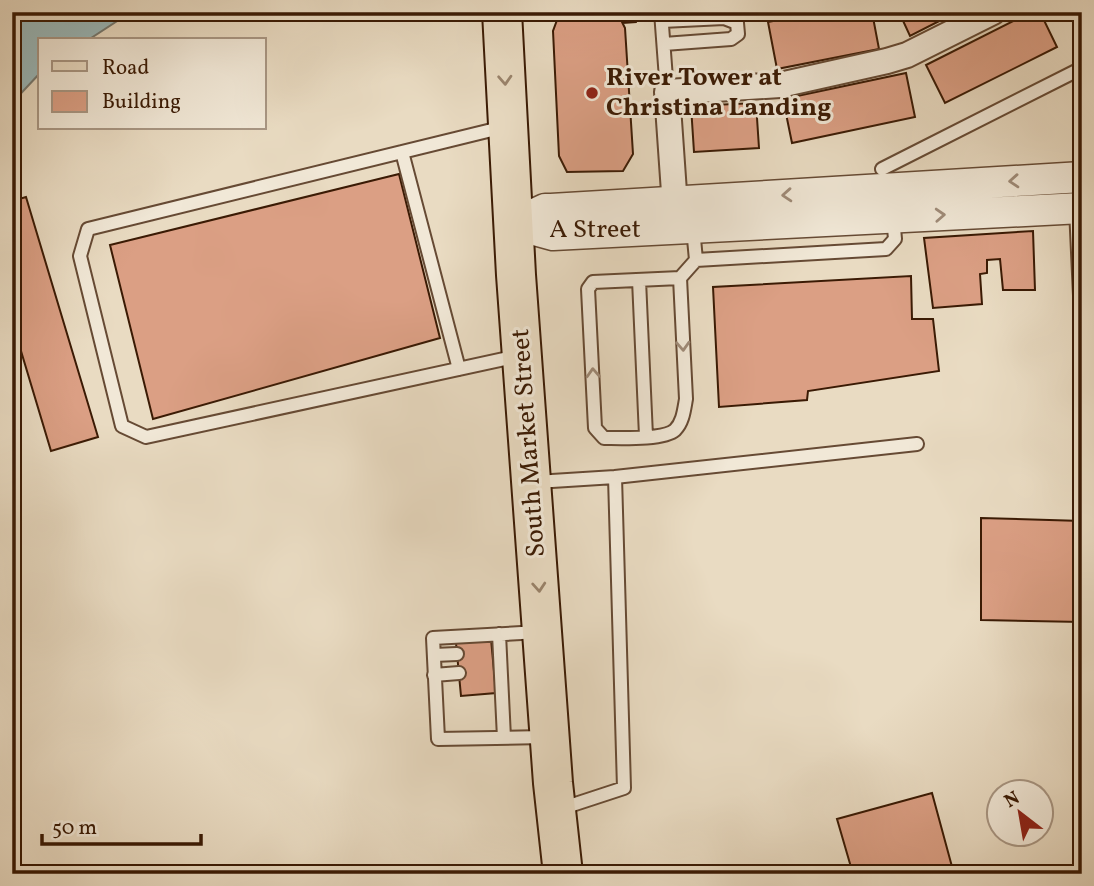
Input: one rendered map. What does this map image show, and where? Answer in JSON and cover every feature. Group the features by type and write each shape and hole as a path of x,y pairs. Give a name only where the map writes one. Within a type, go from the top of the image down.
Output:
{"main road":[{"name":"South Market Street","path":"502,12 522,355 550,737 563,874"}],"street":[{"path":"682,219 667,92 780,85 887,61 907,55 993,12"},
{"name":"A Street","path":"682,219 1082,177"},
{"name":"A Street","path":"513,223 545,209 682,219 893,217 1079,208"}],"lane":[{"path":"664,44 731,39 738,34 737,23 724,18 662,16 667,92"},
{"path":"882,169 1082,68"},
{"path":"508,126 88,229 80,256 122,426 146,437 522,355"},
{"path":"402,152 459,369"},
{"path":"1079,208 1082,317"},
{"path":"680,278 593,282 588,289 595,428 604,438 668,435 677,428 683,416 686,399 680,278 696,260 886,249 895,239 893,217"},
{"path":"682,219 696,260"},
{"path":"639,280 646,436"},
{"path":"532,482 615,477 917,444"},
{"path":"556,811 624,788 615,477"},
{"path":"542,631 433,638 438,739 550,737"},
{"path":"499,634 496,652 504,738"},
{"path":"434,655 457,654"},
{"path":"434,675 458,673"}],"water":[{"path":"12,12 131,12 91,38 38,38 38,75 12,103"}],"building":[{"name":"River Tower at Christina Landing","path":"560,12 617,12 625,28 633,154 623,171 567,172 559,156 553,31"},
{"path":"617,12 641,12 636,22 623,23"},
{"path":"819,12 872,12 879,49 777,69 768,22"},
{"path":"899,12 957,12 910,36"},
{"path":"1031,12 1040,12 1057,47 945,103 926,65"},
{"path":"1069,12 1082,12 1082,32 1079,33"},
{"path":"906,73 915,117 792,143 783,99"},
{"path":"756,103 759,148 694,152 691,106"},
{"path":"399,174 440,338 153,419 110,245"},
{"path":"26,197 98,437 51,451 12,321 12,201"},
{"path":"1033,231 1035,290 1003,290 1000,259 987,260 987,273 980,274 982,304 933,308 924,238"},
{"path":"911,276 912,319 933,319 939,371 808,391 807,400 719,407 713,287"},
{"path":"981,518 1082,521 1082,622 981,620"},
{"path":"491,639 496,693 461,696 456,643"},
{"path":"932,793 954,874 853,874 837,819"}],"place":[{"name":"River Tower at Christina Landing","path":"592,93"}]}
